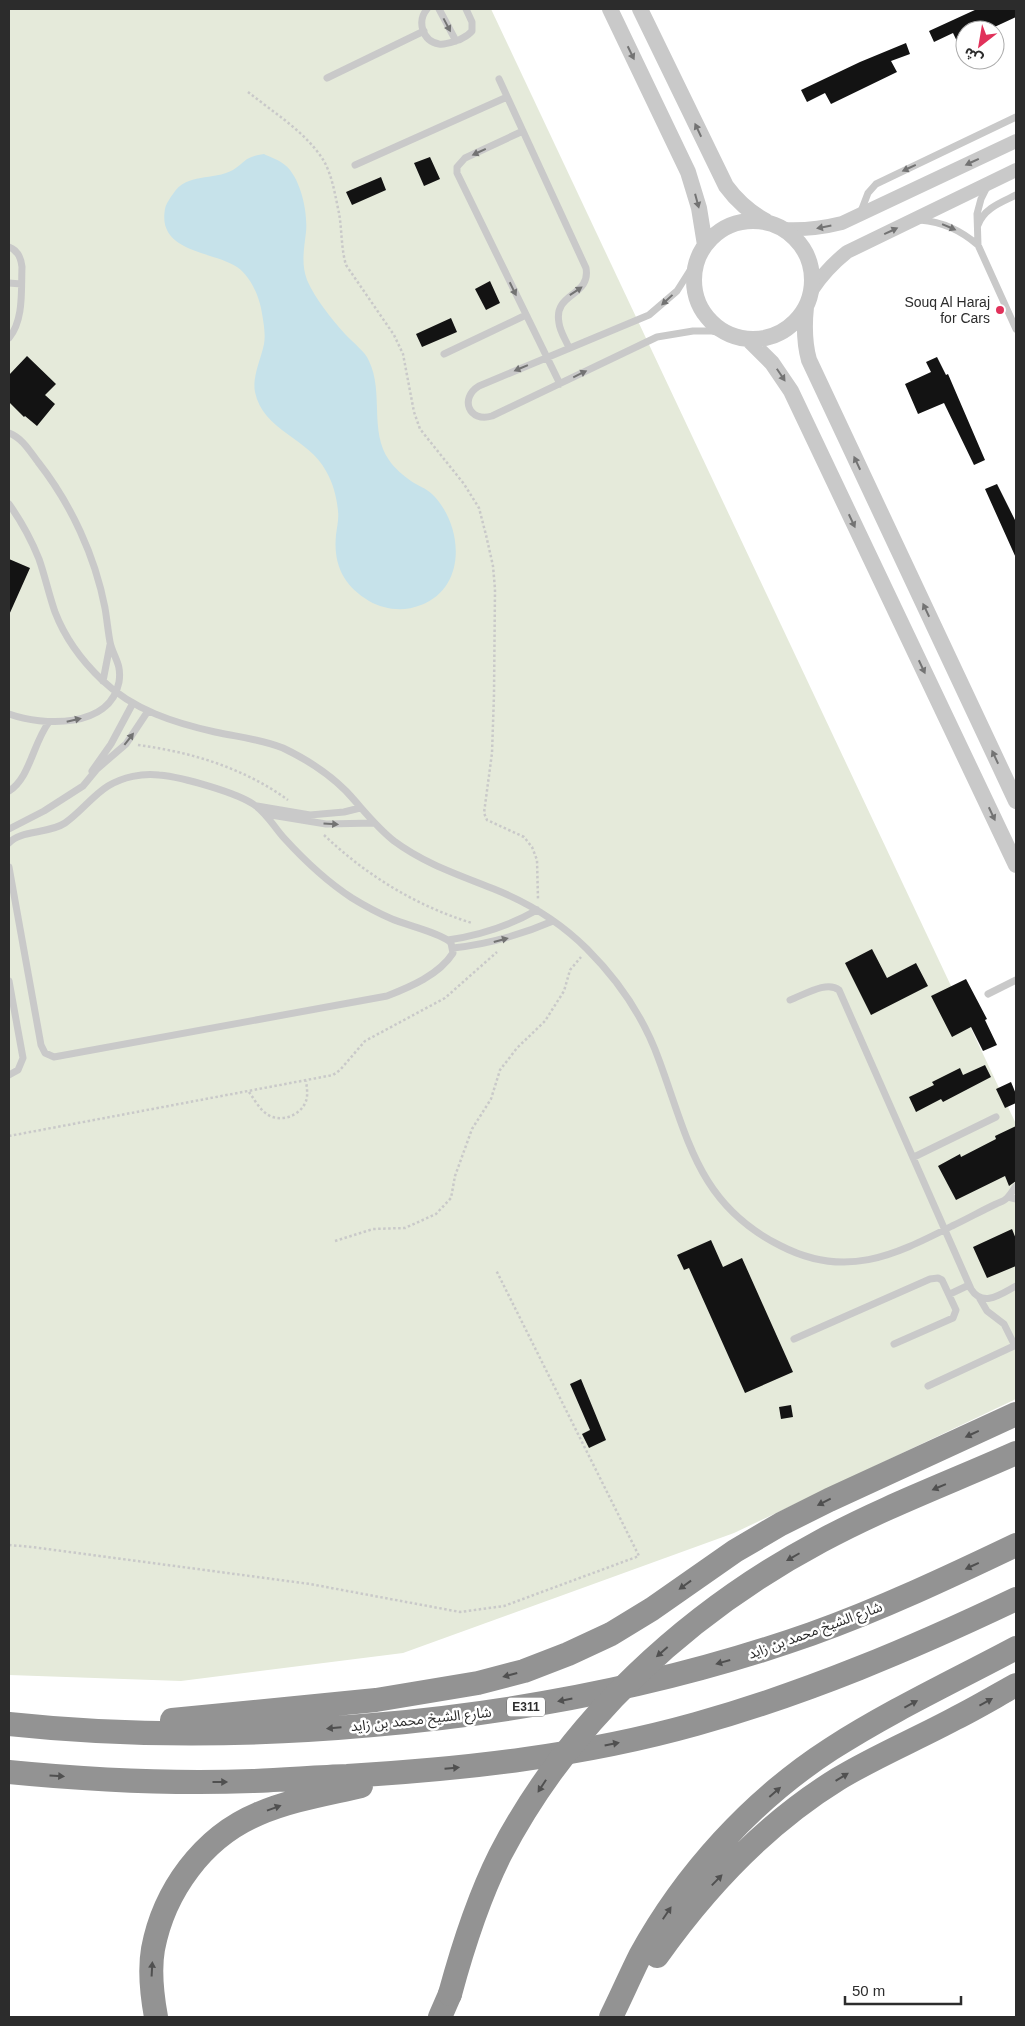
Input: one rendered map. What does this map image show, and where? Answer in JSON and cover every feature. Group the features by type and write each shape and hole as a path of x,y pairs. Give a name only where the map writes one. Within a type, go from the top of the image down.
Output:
{"highway":[{"path":"102,1732 184,1719 376,1700 478,1683 524,1671 568,1654 611,1634 652,1609 690,1580 781,1524 1016,1414"},
{"path":"445,2017 463,1946 480,1900 500,1856 524,1813 551,1772 581,1733 614,1697 651,1661 691,1627 732,1596 776,1567 821,1541 868,1518 1016,1453"},
{"name":"شارع الشيخ محمد بن زايد","path":"9,1724 102,1732 243,1733 327,1729 471,1715 541,1705 610,1691 706,1667 812,1634 877,1609 1016,1545"},
{"path":"9,1772 108,1780 180,1782 253,1781 418,1771 488,1765 558,1755 627,1741 695,1724 762,1704 828,1680 960,1626 1016,1599"},
{"path":"611,2017 640,1956 665,1916 698,1870 755,1808 791,1778 853,1736 1016,1648"},
{"path":"615,2017 690,1911 736,1860 768,1831 802,1804 852,1771 1016,1686"},
{"path":"156,2017 151,1974 158,1926 180,1880 214,1842 234,1826 257,1814 281,1805 418,1771"},
{"path":"440,2017 450,1994"}],"street":[{"path":"610,9 688,172 699,208 704,246"},
{"path":"640,9 726,186 737,201 751,213 784,229 798,241 807,256 812,272 812,290"},
{"path":"784,229 804,230 842,223 1016,141"},
{"path":"1015,172 847,252 821,276 812,290 806,307 804,325 805,343 809,360 1016,801"},
{"path":"768,222 739,222 726,227 714,235 704,246 696,261 694,279 696,296 703,312 715,326 730,335 748,339 765,338 782,332 796,321 806,307"},
{"path":"748,339 772,363 791,392 1016,865"}],"lane":[{"path":"427,9 422,19 424,31 430,40 445,44 456,41 472,31 472,22 466,9"},
{"path":"439,9 456,41"},
{"path":"327,78 424,31"},
{"path":"499,79 586,268 586,281 583,287 563,303 559,312 559,322 569,348"},
{"path":"355,165 507,97"},
{"path":"860,215 862,204 876,184 1016,117"},
{"path":"523,131 465,158 457,167 457,173 560,384"},
{"path":"988,184 979,206 976,230 978,245 1016,329"},
{"path":"976,230 979,221 992,207 1016,195"},
{"path":"916,219 933,221 949,226 965,234 978,245"},
{"path":"9,247 18,253 21,259 21,284 17,325 9,338"},
{"path":"696,261 676,291 649,315 473,390 469,396 468,404 471,411 477,416 484,418 492,416 657,337 693,330 712,331 730,335"},
{"path":"9,284 21,284"},
{"path":"444,354 526,315"},
{"path":"9,433 18,436 47,473 79,529 96,572 105,608 110,645 103,681"},
{"path":"9,504 26,531 38,557 55,612 67,638 84,661 116,692 133,703 186,725 250,737 277,746 303,758 327,773 348,793 374,823 395,841 442,869 493,888 537,910 554,921 587,949 629,1000 645,1028 659,1058 690,1151 706,1180 726,1206 751,1228 779,1246 807,1258 838,1263 869,1261 898,1252 945,1230 1008,1197 1016,1186"},
{"path":"9,714 49,722 80,719 94,713 107,704 116,692 119,680 116,656 110,645"},
{"path":"83,786 119,731 133,703"},
{"path":"9,829 44,811 83,786 97,769 126,744 148,710"},
{"path":"9,791 21,780 39,737 49,722"},
{"path":"9,843 18,836 54,830 76,815 108,786 124,779 141,775 159,775 176,778 237,795 257,806 342,825 374,823"},
{"path":"257,806 299,854 318,872 351,897 390,918 448,940 495,930 537,910"},
{"path":"265,814 310,818 360,808"},
{"path":"9,867 41,1045 45,1053 54,1057 387,996 422,980 450,959 453,948 448,940"},
{"path":"453,948 515,936 554,921"},
{"path":"988,994 1016,980"},
{"path":"9,981 23,1058 18,1070 9,1076"},
{"path":"790,1000 826,987 836,987 839,990 969,1285 987,1311 999,1319 1008,1330 1016,1345 928,1386"},
{"path":"914,1157 996,1117"},
{"path":"1008,1197 1016,1199"},
{"path":"794,1339 934,1278 942,1280 956,1310 953,1318 894,1344"},
{"path":"950,1294 969,1285"},
{"path":"980,1299 987,1300 1016,1286"}],"path":[{"path":"248,92 297,131 322,158 334,190 341,225 342,252 346,265 394,334 402,354 414,412 420,429 464,484 479,508 493,566 495,589 492,753 484,812 487,820 524,837 532,846 537,860 537,910"},
{"path":"126,744 166,749 205,759 232,769 277,792 310,818 341,852 376,878 406,895 453,917 495,930"},
{"path":"9,1136 333,1075 370,1038 445,998 515,936"},
{"path":"335,1241 373,1229 405,1228 436,1214 450,1198 455,1176 472,1130 492,1099 500,1070 517,1048 545,1021 564,991 570,970 587,949"},
{"path":"249,1092 262,1110 271,1116 291,1117 300,1111 306,1103 308,1093 306,1081"},
{"path":"9,1545 310,1584 460,1612 504,1606 639,1556 496,1270"}],"green space":[{"path":"9,9 491,9 1016,1124 1016,1399 734,1533 403,1653 181,1681 9,1675"}],"water":[{"path":"264,154 285,165 291,171 299,187 306,215 305,274 315,295 329,315 362,350 369,361 376,385 378,424 383,449 399,472 432,494 450,521 455,538 456,554 453,570 447,584 436,596 421,605 408,609 395,609 375,604 353,589 342,574 336,556 337,501 326,471 309,450 267,416 255,392 256,374 265,336 261,308 253,286 246,275 237,267 189,249 178,242 170,234 165,223 166,205 179,187 193,180 233,170 249,158"}],"building":[{"path":"977,9 1016,9 1016,17 1005,22 1005,20 955,20 955,37 953,33 934,42 929,31"},
{"path":"906,43 910,54 891,61 897,72 831,104 825,93 807,102 801,90"},
{"path":"430,157 440,179 424,186 414,163"},
{"path":"381,177 386,190 352,205 346,192"},
{"path":"490,281 500,303 486,310 475,289"},
{"path":"451,318 457,332 422,347 416,334"},
{"path":"27,356 56,384 45,395 55,404 37,426 24,417 9,402 9,375"},
{"path":"937,357 946,375 948,374 985,460 974,465 944,403 918,414 905,384 931,372 926,362"},
{"path":"997,484 1016,522 1016,558 985,489"},
{"path":"9,559 30,568 9,615"},
{"path":"872,949 887,978 916,963 928,986 871,1015 845,963"},
{"path":"966,979 987,1019 985,1020 997,1045 983,1051 971,1027 952,1037 931,996"},
{"path":"985,1065 991,1077 943,1102 941,1099 916,1112 909,1097 934,1085 932,1082 960,1068 963,1075"},
{"path":"1011,1082 1016,1094 1016,1103 1005,1108 996,1089"},
{"path":"1016,1126 1016,1181 1009,1186 1005,1176 956,1200 938,1166 960,1154 961,1157 996,1139 995,1136"},
{"path":"1012,1229 1016,1239 1016,1266 987,1278 973,1247"},
{"path":"711,1240 723,1267 742,1258 793,1372 745,1393 689,1268 684,1270 677,1255"},
{"path":"581,1379 606,1440 589,1448 582,1434 590,1430 570,1384"},
{"path":"791,1405 793,1417 781,1419 779,1407"}],"place":[{"name":"Souq Al Haraj for Cars","path":"1000,310"}]}
